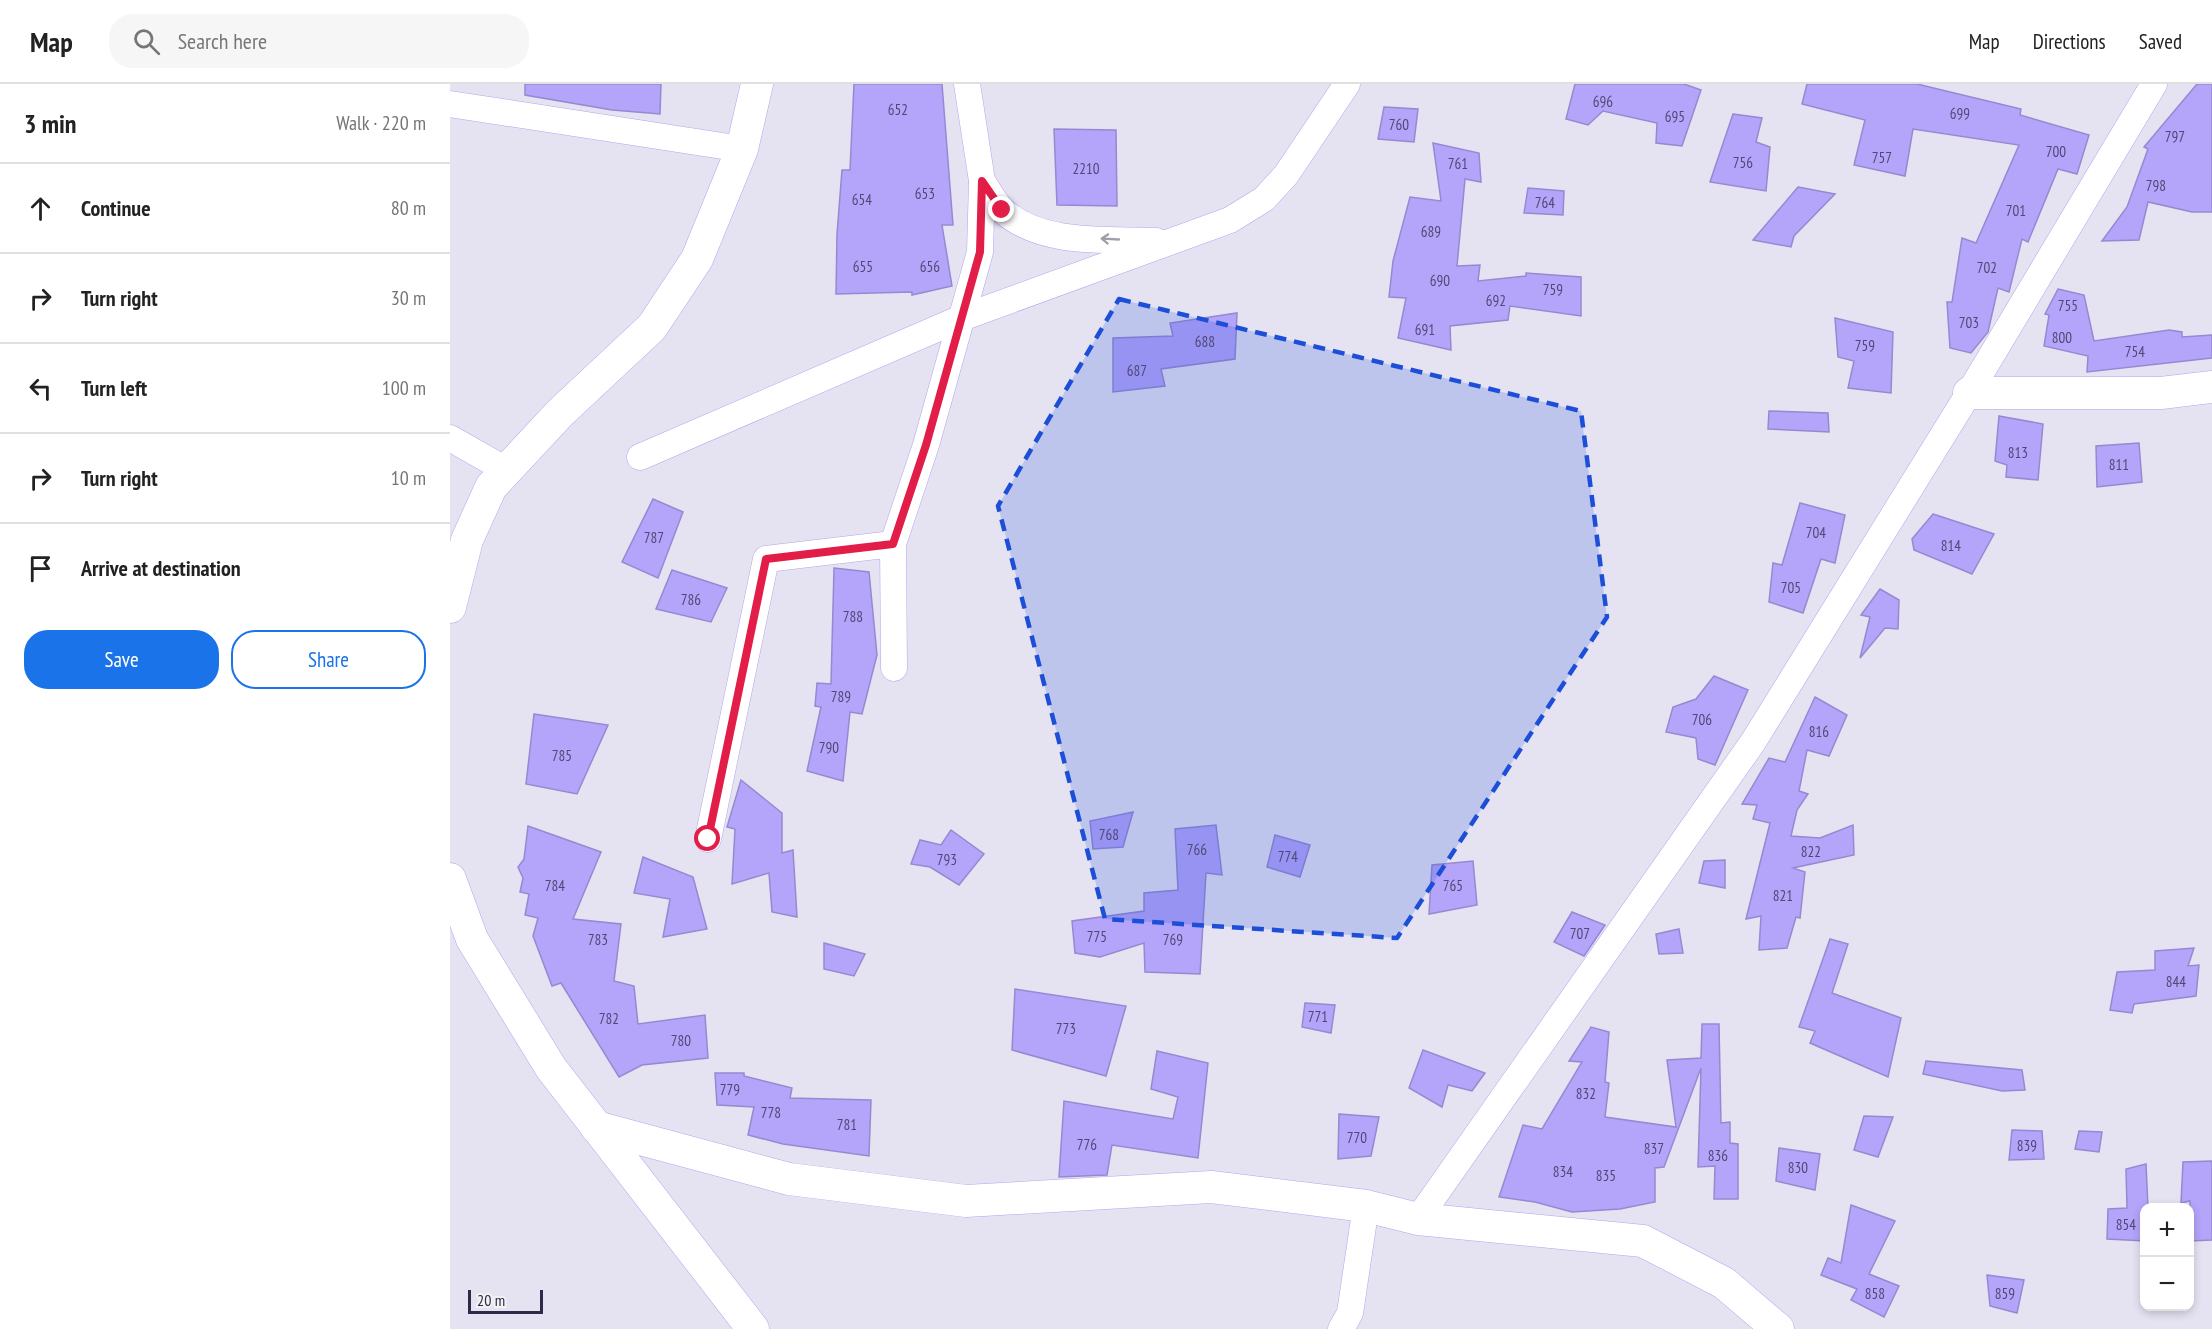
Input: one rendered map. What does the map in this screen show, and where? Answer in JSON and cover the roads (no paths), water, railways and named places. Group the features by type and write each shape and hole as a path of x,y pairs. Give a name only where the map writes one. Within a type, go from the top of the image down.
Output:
{"street":[{"path":"450,607 467,540 492,487 560,413 652,327 697,259 741,149 757,84"},
{"path":"894,668 893,544 926,445 964,317 980,252 982,181 967,84"},
{"path":"640,457 964,317 1230,220 1264,199 1287,175 1347,84"},
{"path":"1418,1219 1753,742 1968,393 2154,84"},
{"path":"450,104 741,149"},
{"path":"982,181 1002,210 1026,226 1064,237 1169,242"},
{"path":"1968,393 2161,393 2212,387"},
{"path":"450,438 506,470"},
{"path":"708,839 766,559 893,544"},
{"path":"450,881 472,939 551,1068 753,1329"},
{"path":"596,1127 789,1179 966,1201 1211,1187 1366,1206 1418,1219 1642,1241 1724,1283 1778,1329"},
{"path":"1341,1329 1350,1313 1366,1206"}]}
